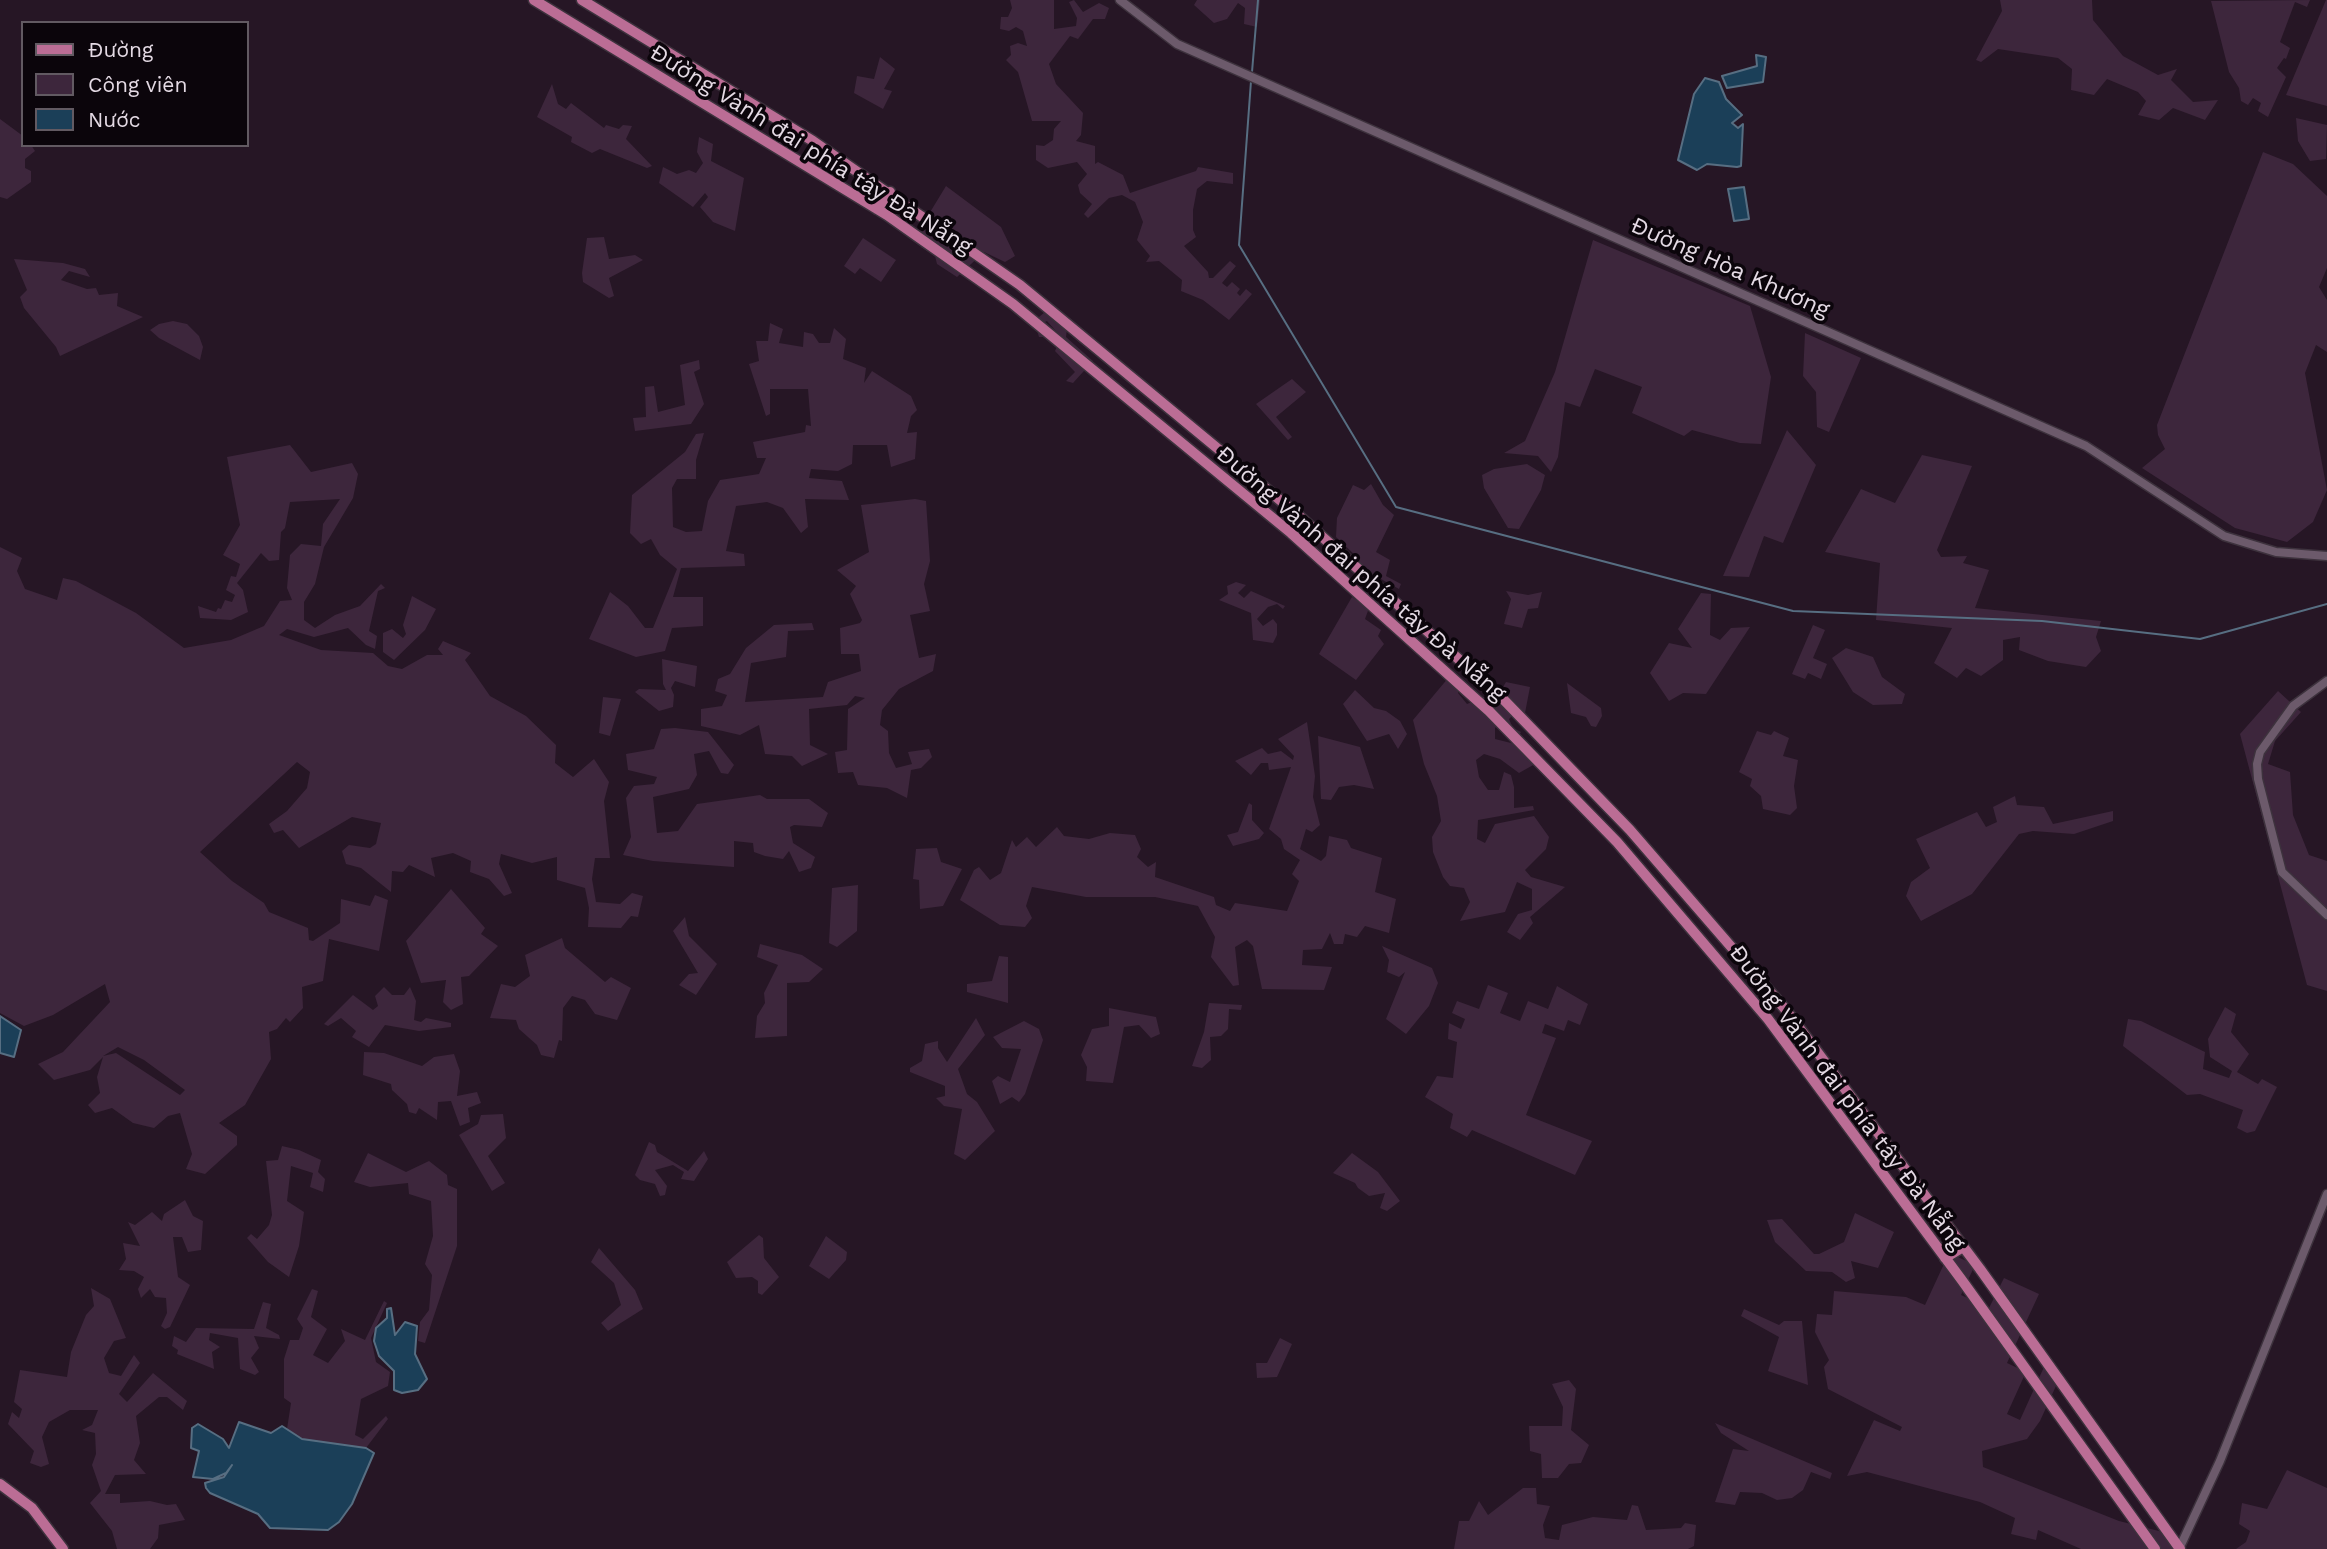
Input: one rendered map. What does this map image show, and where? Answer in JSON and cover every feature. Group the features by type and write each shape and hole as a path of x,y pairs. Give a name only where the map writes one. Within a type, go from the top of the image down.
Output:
{"main road":[{"name":"Đường Vành đai phía tây Đà Nẵng","path":"534,0 877,209 1035,322 1292,533 1489,711 1617,842 1768,1019 2155,1549"},
{"name":"Đường Vành đai phía tây Đà Nẵng","path":"582,0 814,141 1020,285 1298,514 1503,699 1630,830 1785,1009 1964,1247 2179,1549"},
{"path":"877,209 890,192"},
{"path":"1405,634 1417,620"},
{"path":"1945,1258 1964,1247"},
{"path":"0,1484 32,1508 63,1549"}],"street":[{"name":"Đường Hòa Khương","path":"1120,0 1178,44 2086,446 2224,536 2276,552 2327,556"},
{"path":"2327,681 2293,706 2260,752 2257,764 2258,779 2282,872 2327,915"},
{"path":"2179,1549 2220,1461 2327,1194"}],"green space":[{"path":"1010,0 1054,0 1054,29 1076,26 1077,18 1069,2 1074,0 1083,12 1099,3 1109,8 1105,19 1093,19 1078,39 1070,36 1049,64 1056,84 1083,113 1081,135 1076,141 1095,146 1095,164 1098,162 1123,175 1130,193 1196,171 1198,167 1233,173 1233,184 1207,181 1197,189 1193,210 1193,230 1196,237 1184,246 1208,272 1209,278 1213,278 1230,261 1236,266 1222,283 1227,287 1232,282 1240,289 1237,293 1240,296 1246,289 1252,294 1229,320 1203,300 1181,291 1182,280 1159,261 1146,262 1150,256 1137,240 1143,222 1135,202 1122,195 1109,198 1088,218 1084,214 1092,204 1080,193 1078,185 1087,174 1077,162 1048,168 1036,160 1036,145 1044,146 1053,140 1054,129 1061,121 1032,121 1018,72 1006,60 1011,55 1010,46 1018,43 1027,46 1023,31 1016,27 1009,31 1000,29 1001,17 1008,17 1012,8"},
{"path":"1197,0 1260,0 1257,27 1244,24 1245,8 1238,3 1227,19 1214,23 1194,5"},
{"path":"2000,0 2092,0 2093,20 2123,56 2158,75 2177,69 2171,80 2193,102 2218,100 2205,120 2173,108 2159,120 2138,115 2146,101 2138,92 2107,79 2094,95 2071,90 2072,69 2058,58 1998,49 1981,62 1976,60 2002,11"},
{"path":"2310,0 2307,7 2295,2 2280,42 2290,48 2286,59 2284,58 2277,68 2286,77 2268,117 2258,111 2261,103 2253,98 2248,105 2241,101 2239,88 2229,72 2211,1"},
{"path":"2327,0 2327,106 2286,95"},
{"path":"880,57 895,69 884,89 892,91 883,109 854,93 857,76 874,79"},
{"path":"552,84 558,104 566,109 571,103 604,128 606,125 619,129 623,125 632,126 626,139 652,166 647,168 600,149 592,153 571,142 572,137 537,117"},
{"path":"2296,118 2327,125 2326,159 2310,161 2298,141"},
{"path":"0,119 21,135 21,147 32,147 35,151 25,159 25,168 31,171 31,182 7,199 0,197"},
{"path":"699,137 713,144 711,161 744,178 735,231 713,222 700,207 708,197 705,193 693,207 659,183 663,167 677,174 689,170 696,173 703,163 697,152"},
{"path":"2263,152 2293,164 2327,196 2327,268 2319,287 2327,300 2327,352 2316,345 2305,373 2327,490 2313,522 2287,542 2235,528 2142,468 2165,449 2158,435 2157,425"},
{"path":"946,186 1001,227 1015,256 1005,262 984,252 957,277 937,264 935,256 921,247 918,232"},
{"path":"604,237 609,259 635,255 643,260 609,278 614,296 609,298 583,282 582,273 587,238"},
{"path":"863,238 896,260 881,282 860,268 855,274 844,266"},
{"path":"1593,240 1750,306 1771,377 1761,444 1740,443 1692,430 1684,436 1632,413 1642,387 1595,369 1580,407 1565,402 1558,457 1551,472 1538,456 1504,453 1525,441 1555,372"},
{"path":"14,259 63,263 85,269 90,277 69,271 61,280 87,289 96,288 99,295 118,293 117,306 143,317 60,356 56,347 24,308 20,297 27,290"},
{"path":"1050,308 1068,321 1066,337 1093,361 1073,383 1066,381 1075,372 1055,351 1061,337 1047,321 1043,323 1044,337 1039,337 1034,321"},
{"path":"173,321 187,324 199,336 203,347 200,360 159,338 150,330 159,324"},
{"path":"770,323 783,329 779,343 803,347 804,332 813,334 819,343 830,343 834,328 846,339 843,359 866,368 864,383 872,371 911,396 917,410 911,416 907,433 917,432 915,459 891,467 887,445 853,445 852,464 838,471 811,469 809,478 842,481 849,500 805,499 808,527 801,533 783,508 767,502 736,506 726,551 744,554 745,566 681,568 673,597 703,597 703,626 672,628 665,651 636,657 589,639 610,592 628,606 645,628 653,628 677,569 660,555 651,539 641,544 630,533 632,495 685,452 696,434 704,433 696,460 696,479 677,479 672,488 673,527 686,532 702,531 708,501 720,480 759,474 766,458 757,458 753,442 805,432 806,425 811,426 808,389 770,389 770,414 766,416 749,364 759,361 756,341 768,341"},
{"path":"1805,333 1861,358 1829,432 1817,427 1816,392 1803,376"},
{"path":"699,360 700,369 694,372 704,404 691,424 635,431 633,418 646,417 645,387 654,386 658,412 685,405 680,365"},
{"path":"1292,379 1306,392 1276,417 1292,437 1288,440 1256,404"},
{"path":"1787,430 1816,465 1783,543 1764,536 1749,577 1723,576"},
{"path":"290,445 311,472 352,463 358,474 353,498 324,547 315,584 304,602 304,620 315,628 335,615 360,606 381,584 385,588 378,591 369,631 377,636 375,649 366,645 348,628 314,637 287,629 279,635 321,650 373,653 388,666 402,669 427,655 443,655 438,649 443,641 471,653 465,660 490,696 526,716 556,745 555,763 573,777 594,759 609,782 604,801 610,858 595,858 592,879 596,902 620,904 632,893 643,896 638,917 631,916 621,928 588,927 589,908 585,888 557,880 557,857 532,863 501,854 499,864 512,893 504,896 489,879 470,872 471,861 453,853 431,858 435,877 409,865 403,872 392,871 391,892 361,868 346,864 342,851 349,845 370,848 376,844 381,823 352,817 299,848 283,830 274,833 269,824 287,811 307,788 310,772 297,762 200,852 232,881 264,903 269,912 308,928 309,940 313,941 340,923 341,899 370,906 375,895 388,900 379,951 329,939 323,981 302,987 303,1008 290,1022 286,1018 277,1029 269,1032 271,1059 245,1105 219,1123 237,1136 237,1145 205,1174 186,1169 192,1154 180,1113 168,1116 154,1128 133,1123 112,1108 95,1113 88,1105 100,1093 97,1077 103,1057 90,1070 54,1080 38,1064 63,1052 110,1002 105,984 53,1015 24,1026 0,1013 0,547 22,558 17,571 25,589 57,600 63,578 76,581 136,613 184,648 231,640 264,626 280,601 292,600 287,588 290,555 301,544 321,546 323,524 340,499 290,502 285,528 281,532 279,560 269,561 261,553 237,583 243,590 248,612 231,620 200,618 198,606 216,612 218,608 221,609 225,600 232,602 235,595 226,590 231,576 236,577 240,564 223,555 240,525 227,457","holes":["118,1047 144,1060 185,1090 180,1095 116,1053 103,1056"]},
{"path":"1922,455 1972,466 1937,550 1941,557 1967,556 1963,563 1989,570 1975,608 2101,621 2096,637 2101,651 2086,667 2048,661 2019,650 2020,637 2003,640 2003,660 1981,676 1966,668 1957,678 1934,663 1952,628 1876,620 1880,563 1825,552 1861,489 1895,503"},
{"path":"1527,464 1545,475 1541,490 1519,529 1508,528 1484,488 1482,475 1494,469"},
{"path":"1371,484 1383,505 1394,515 1376,552 1390,560 1386,576 1401,584 1399,589 1363,569 1357,557 1336,537 1337,518 1353,485 1364,490"},
{"path":"915,499 926,501 930,561 924,584 930,611 910,615 919,658 936,654 933,671 899,689 882,710 880,725 888,731 889,753 896,768 912,764 908,752 929,749 932,757 921,768 911,770 907,798 887,788 858,785 853,772 838,773 835,752 847,750 848,709 865,698 855,696 847,705 809,709 810,745 828,754 802,766 792,756 765,754 759,725 740,735 701,726 701,709 722,706 727,695 715,691 718,679 730,674 746,648 774,625 812,623 814,630 788,631 786,657 751,663 745,702 823,697 828,682 861,671 859,654 841,654 840,628 860,623 862,620 850,594 856,586 837,570 869,552 861,505"},
{"path":"1236,582 1246,585 1238,593 1244,598 1251,591 1285,606 1283,609 1277,604 1268,607 1257,619 1263,626 1273,619 1277,624 1277,635 1273,643 1253,640 1251,613 1219,600 1228,594 1227,586"},
{"path":"1506,591 1528,595 1542,592 1538,608 1528,609 1522,628 1504,624 1511,599"},
{"path":"1701,593 1711,594 1710,635 1720,640 1731,628 1750,627 1706,694 1683,693 1669,701 1650,673 1669,643 1692,648 1678,629"},
{"path":"412,596 436,609 425,630 394,660 383,652 383,633 392,629 403,638 406,634 403,625"},
{"path":"1352,597 1369,608 1365,619 1381,630 1378,636 1384,644 1356,680 1319,654"},
{"path":"1813,625 1825,630 1813,658 1827,664 1821,679 1808,673 1805,679 1792,674"},
{"path":"1846,648 1873,657 1882,677 1905,694 1902,704 1873,705 1853,692 1832,658"},
{"path":"662,659 697,666 695,687 675,681 671,688 674,695 673,707 659,711 635,692 639,689 666,690 663,684"},
{"path":"1449,677 1460,685 1458,693 1467,704 1484,697 1490,699 1493,688 1500,692 1506,682 1530,687 1525,713 1514,714 1509,719 1513,728 1521,732 1517,739 1508,738 1506,723 1501,721 1495,728 1495,739 1531,748 1535,764 1519,773 1500,759 1484,754 1476,760 1479,777 1488,790 1499,790 1504,772 1511,775 1514,808 1533,806 1534,810 1478,820 1477,839 1485,843 1495,824 1534,816 1549,837 1546,849 1525,870 1531,877 1565,887 1530,917 1533,923 1520,940 1507,932 1518,914 1532,910 1532,889 1517,882 1505,912 1460,921 1470,902 1464,888 1450,886 1443,877 1433,852 1432,837 1441,821 1437,796 1424,764 1413,720"},
{"path":"1567,683 1601,708 1602,716 1596,727 1591,726 1586,717 1571,713"},
{"path":"1355,690 1374,708 1386,711 1400,721 1407,734 1398,749 1389,734 1367,741 1343,704"},
{"path":"2278,691 2301,712 2275,741 2268,764 2290,772 2293,815 2309,855 2327,861 2327,991 2307,985 2240,734"},
{"path":"603,697 621,699 610,736 599,733"},
{"path":"1307,722 1315,776 1313,797 1320,825 1312,832 1306,829 1300,849 1321,861 1326,856 1329,836 1347,840 1351,848 1382,858 1375,892 1396,899 1389,933 1365,926 1357,937 1345,934 1343,944 1334,944 1330,933 1322,949 1303,950 1302,965 1332,967 1324,990 1262,989 1253,946 1247,940 1235,947 1239,985 1233,986 1211,957 1215,937 1198,906 1155,897 1086,897 1032,887 1026,906 1032,918 1025,927 1000,925 960,900 974,870 979,867 990,880 1001,873 1012,840 1016,847 1027,837 1036,847 1057,827 1064,836 1089,839 1110,833 1135,835 1141,849 1137,857 1148,867 1156,862 1155,877 1214,897 1216,905 1230,911 1235,903 1287,911 1299,881 1292,874 1300,860 1284,849 1281,839 1269,829 1291,767 1269,770 1268,763 1261,763 1251,775 1235,761 1262,748 1268,754 1281,751 1293,760 1294,756 1278,739"},
{"path":"661,729 708,732 734,765 728,774 721,773 709,751 694,754 697,775 689,789 653,797 657,833 678,831 697,804 760,795 767,799 809,799 828,813 822,827 790,827 793,843 815,857 811,868 799,872 789,851 783,859 765,856 754,852 753,843 734,841 734,867 653,861 623,855 631,837 626,798 634,786 654,784 657,777 628,770 626,754 654,749"},
{"path":"1757,731 1771,735 1774,731 1789,738 1783,756 1798,760 1794,786 1797,808 1790,815 1763,809 1761,796 1750,786 1752,779 1739,772"},
{"path":"1318,736 1360,747 1374,789 1354,785 1339,787 1331,800 1321,799"},
{"path":"2015,796 2017,805 2044,807 2053,824 2113,811 2113,821 2074,834 2033,831 2019,834 1972,894 1921,921 1906,896 1911,882 1930,868 1916,839 1977,812 1986,827 1997,822 1993,807"},
{"path":"1249,803 1252,805 1252,820 1264,833 1259,839 1233,846 1227,835 1238,832"},
{"path":"937,848 941,862 962,869 943,906 920,909 919,880 913,879 916,849"},
{"path":"858,885 857,931 837,947 829,943 832,888"},
{"path":"451,889 485,928 481,934 498,946 469,976 461,977 463,1004 451,1010 443,1002 446,980 421,983 406,941"},
{"path":"685,917 689,936 717,964 696,995 679,985 689,974 698,973 673,931"},
{"path":"562,938 565,948 605,982 611,977 631,988 617,1020 595,1014 585,1000 572,996 563,1008 562,1041 559,1040 554,1058 541,1055 537,1045 519,1029 516,1020 490,1018 501,984 515,987 530,976 525,955"},
{"path":"760,944 802,955 823,969 809,982 787,983 787,1036 755,1038 757,1016 765,1003 764,993 778,965 757,957"},
{"path":"1382,946 1432,968 1438,983 1429,1006 1406,1034 1386,1019 1405,972 1399,977 1387,972 1389,960"},
{"path":"999,956 1008,957 1008,1003 967,992 967,984 992,981"},
{"path":"1488,985 1508,993 1500,1013 1520,1021 1528,1001 1548,1009 1557,986 1588,1004 1580,1025 1568,1020 1564,1031 1545,1024 1542,1033 1556,1038 1526,1115 1592,1141 1575,1175 1472,1130 1467,1137 1450,1128 1453,1114 1425,1097 1437,1076 1453,1078 1457,1042 1448,1039 1449,1023 1461,1029 1465,1019 1452,1013 1457,1001 1479,1009"},
{"path":"384,987 392,995 404,995 410,987 416,1001 414,1020 421,1022 426,1018 451,1023 451,1027 419,1031 385,1025 369,1047 352,1037 356,1031 341,1018 328,1026 324,1024 353,995 373,1010 378,1006 375,996"},
{"path":"1209,1003 1242,1005 1241,1010 1229,1009 1228,1029 1221,1036 1210,1037 1211,1060 1202,1068 1192,1066 1204,1032"},
{"path":"2225,1007 2236,1014 2231,1032 2249,1054 2237,1072 2258,1084 2262,1079 2277,1087 2255,1131 2247,1133 2237,1128 2243,1110 2200,1094 2187,1095 2123,1046 2128,1019 2141,1021 2205,1052 2203,1069 2229,1078 2232,1071 2210,1057 2208,1039"},
{"path":"1109,1008 1156,1017 1160,1034 1151,1038 1139,1025 1124,1027 1113,1083 1086,1081 1087,1067 1081,1055 1092,1029 1109,1026"},
{"path":"976,1018 985,1035 958,1069 967,1094 977,1102 995,1131 965,1160 954,1154 962,1109 944,1106 936,1098 945,1096 945,1086 910,1072 910,1068 922,1061 925,1044 938,1041 938,1048 947,1062"},
{"path":"1024,1021 1039,1029 1043,1040 1025,1094 1019,1102 1012,1097 1000,1104 992,1081 998,1076 1010,1082 1021,1049 1002,1048 993,1037"},
{"path":"364,1052 384,1053 422,1066 434,1057 454,1054 460,1071 457,1096 477,1092 481,1103 468,1108 470,1122 460,1126 451,1101 438,1102 437,1120 419,1108 416,1114 409,1112 407,1104 392,1090 391,1084 363,1075"},
{"path":"503,1114 506,1138 488,1156 505,1183 492,1191 459,1135 478,1124 481,1115"},
{"path":"649,1142 655,1145 657,1152 688,1171 704,1151 708,1159 694,1181 681,1179 684,1172 673,1165 655,1170 667,1186 665,1195 660,1196 655,1184 640,1180 635,1175"},
{"path":"282,1146 321,1160 318,1172 325,1179 323,1192 310,1187 313,1173 291,1166 287,1201 304,1212 299,1246 289,1277 268,1262 247,1238 251,1234 257,1239 269,1225 272,1215 266,1161 278,1160"},
{"path":"368,1153 406,1172 429,1161 447,1175 448,1185 457,1189 457,1246 425,1343 418,1341 420,1322 429,1310 432,1275 425,1264 433,1236 431,1201 409,1194 408,1183 370,1187 354,1182"},
{"path":"1352,1153 1378,1172 1400,1201 1387,1211 1380,1208 1385,1193 1369,1196 1355,1183 1333,1173"},
{"path":"185,1200 193,1216 203,1221 201,1250 188,1252 182,1237 173,1237 178,1277 190,1285 170,1327 165,1329 161,1326 167,1313 166,1298 155,1297 150,1289 141,1298 138,1289 144,1277 134,1271 119,1270 126,1259 123,1243 140,1246 128,1222 135,1225 152,1212 162,1221 164,1214"},
{"path":"1855,1213 1894,1232 1878,1268 1851,1261 1855,1278 1846,1282 1832,1272 1806,1271 1775,1242 1767,1220 1782,1219 1814,1254 1819,1254 1844,1242"},
{"path":"759,1235 763,1238 764,1258 779,1277 762,1295 758,1293 758,1281 752,1277 736,1278 727,1262"},
{"path":"826,1236 847,1252 846,1260 829,1279 809,1266"},
{"path":"599,1248 635,1290 643,1309 608,1331 601,1323 621,1305 614,1283 591,1262"},
{"path":"1949,1253 1975,1265 1961,1295 1989,1308 2004,1278 2039,1294 2007,1363 2026,1372 2007,1414 2020,1420 2044,1367 2061,1375 2040,1421 2027,1439 1982,1451 1983,1467 2119,1521 2159,1531 2175,1542 2172,1549 2081,1549 2038,1530 2036,1540 2011,1534 2015,1518 1980,1502 1867,1472 1847,1476 1874,1420 1900,1431 1902,1427 1828,1389 1824,1367 1829,1360 1815,1332 1817,1314 1832,1315 1834,1291 1906,1297 1925,1305"},
{"path":"91,1288 110,1299 126,1338 114,1341 104,1358 109,1373 121,1376 134,1355 140,1363 119,1394 127,1402 153,1373 187,1401 183,1410 167,1397 159,1397 136,1416 140,1443 134,1460 146,1474 115,1475 105,1494 120,1494 120,1503 150,1501 176,1504 185,1520 159,1525 158,1538 150,1549 117,1549 112,1531 90,1503 101,1491 92,1465 96,1454 95,1433 82,1430 92,1425 98,1410 70,1410 49,1422 42,1437 49,1464 41,1467 30,1463 34,1451 8,1424 12,1412 19,1418 22,1409 14,1402 20,1370 67,1377 71,1352 86,1315 94,1306"},
{"path":"312,1289 318,1291 311,1317 327,1329 313,1355 328,1363 345,1341 341,1329 365,1340 384,1301 387,1303 371,1338 376,1362 390,1372 388,1386 361,1399 355,1435 363,1439 386,1416 388,1419 366,1448 302,1439 287,1429 291,1403 284,1398 284,1359 290,1340 299,1340 303,1328 297,1319"},
{"path":"263,1302 271,1304 266,1328 279,1335 280,1339 254,1336 259,1348 251,1358 259,1372 255,1375 240,1369 238,1338 210,1333 209,1340 220,1347 212,1352 214,1369 177,1354 178,1350 172,1346 174,1336 186,1342 196,1328 254,1329"},
{"path":"1744,1309 1779,1325 1784,1321 1802,1321 1808,1385 1768,1371 1779,1337 1741,1316"},
{"path":"1280,1338 1292,1344 1277,1377 1257,1378 1256,1363 1267,1363"},
{"path":"1569,1380 1576,1389 1571,1430 1589,1445 1581,1463 1569,1464 1558,1478 1542,1478 1541,1454 1530,1451 1529,1426 1562,1426 1563,1407 1552,1384"},
{"path":"1715,1423 1832,1473 1830,1479 1811,1472 1803,1490 1792,1498 1777,1500 1762,1493 1740,1492 1735,1505 1715,1502 1733,1449 1749,1451 1721,1433"},
{"path":"2287,1470 2327,1488 2327,1549 2236,1549 2246,1542 2250,1531 2239,1524 2242,1503 2267,1509"},
{"path":"1523,1488 1536,1488 1537,1504 1550,1506 1543,1525 1545,1538 1559,1540 1562,1525 1593,1517 1627,1520 1632,1505 1638,1506 1646,1530 1681,1528 1685,1523 1696,1525 1694,1546 1688,1549 1454,1549 1459,1521 1469,1521 1479,1501 1488,1515"}],"water":[{"path":"1756,55 1766,57 1763,82 1727,88 1722,76 1757,66"},
{"path":"1705,78 1719,82 1726,99 1742,115 1732,123 1738,128 1743,124 1741,166 1707,164 1697,170 1678,160 1694,94"},
{"path":"1744,187 1749,219 1734,221 1728,189"},
{"path":"0,1016 21,1030 14,1057 0,1053"},
{"path":"391,1308 395,1335 405,1322 417,1326 415,1354 427,1379 418,1390 402,1393 394,1390 394,1371 379,1356 374,1341 376,1328 387,1318 387,1309"},
{"path":"239,1422 271,1433 282,1426 302,1439 366,1448 374,1453 352,1504 339,1522 328,1530 270,1528 258,1514 210,1493 206,1488 205,1483 224,1477 232,1465 226,1473 213,1479 193,1477 199,1451 191,1448 192,1428 198,1424 223,1439 229,1448"}],"waterway":[{"path":"1252,72 1258,0"},
{"path":"1251,81 1239,245 1396,507 1793,611 2042,621 2200,639 2327,604"}]}
